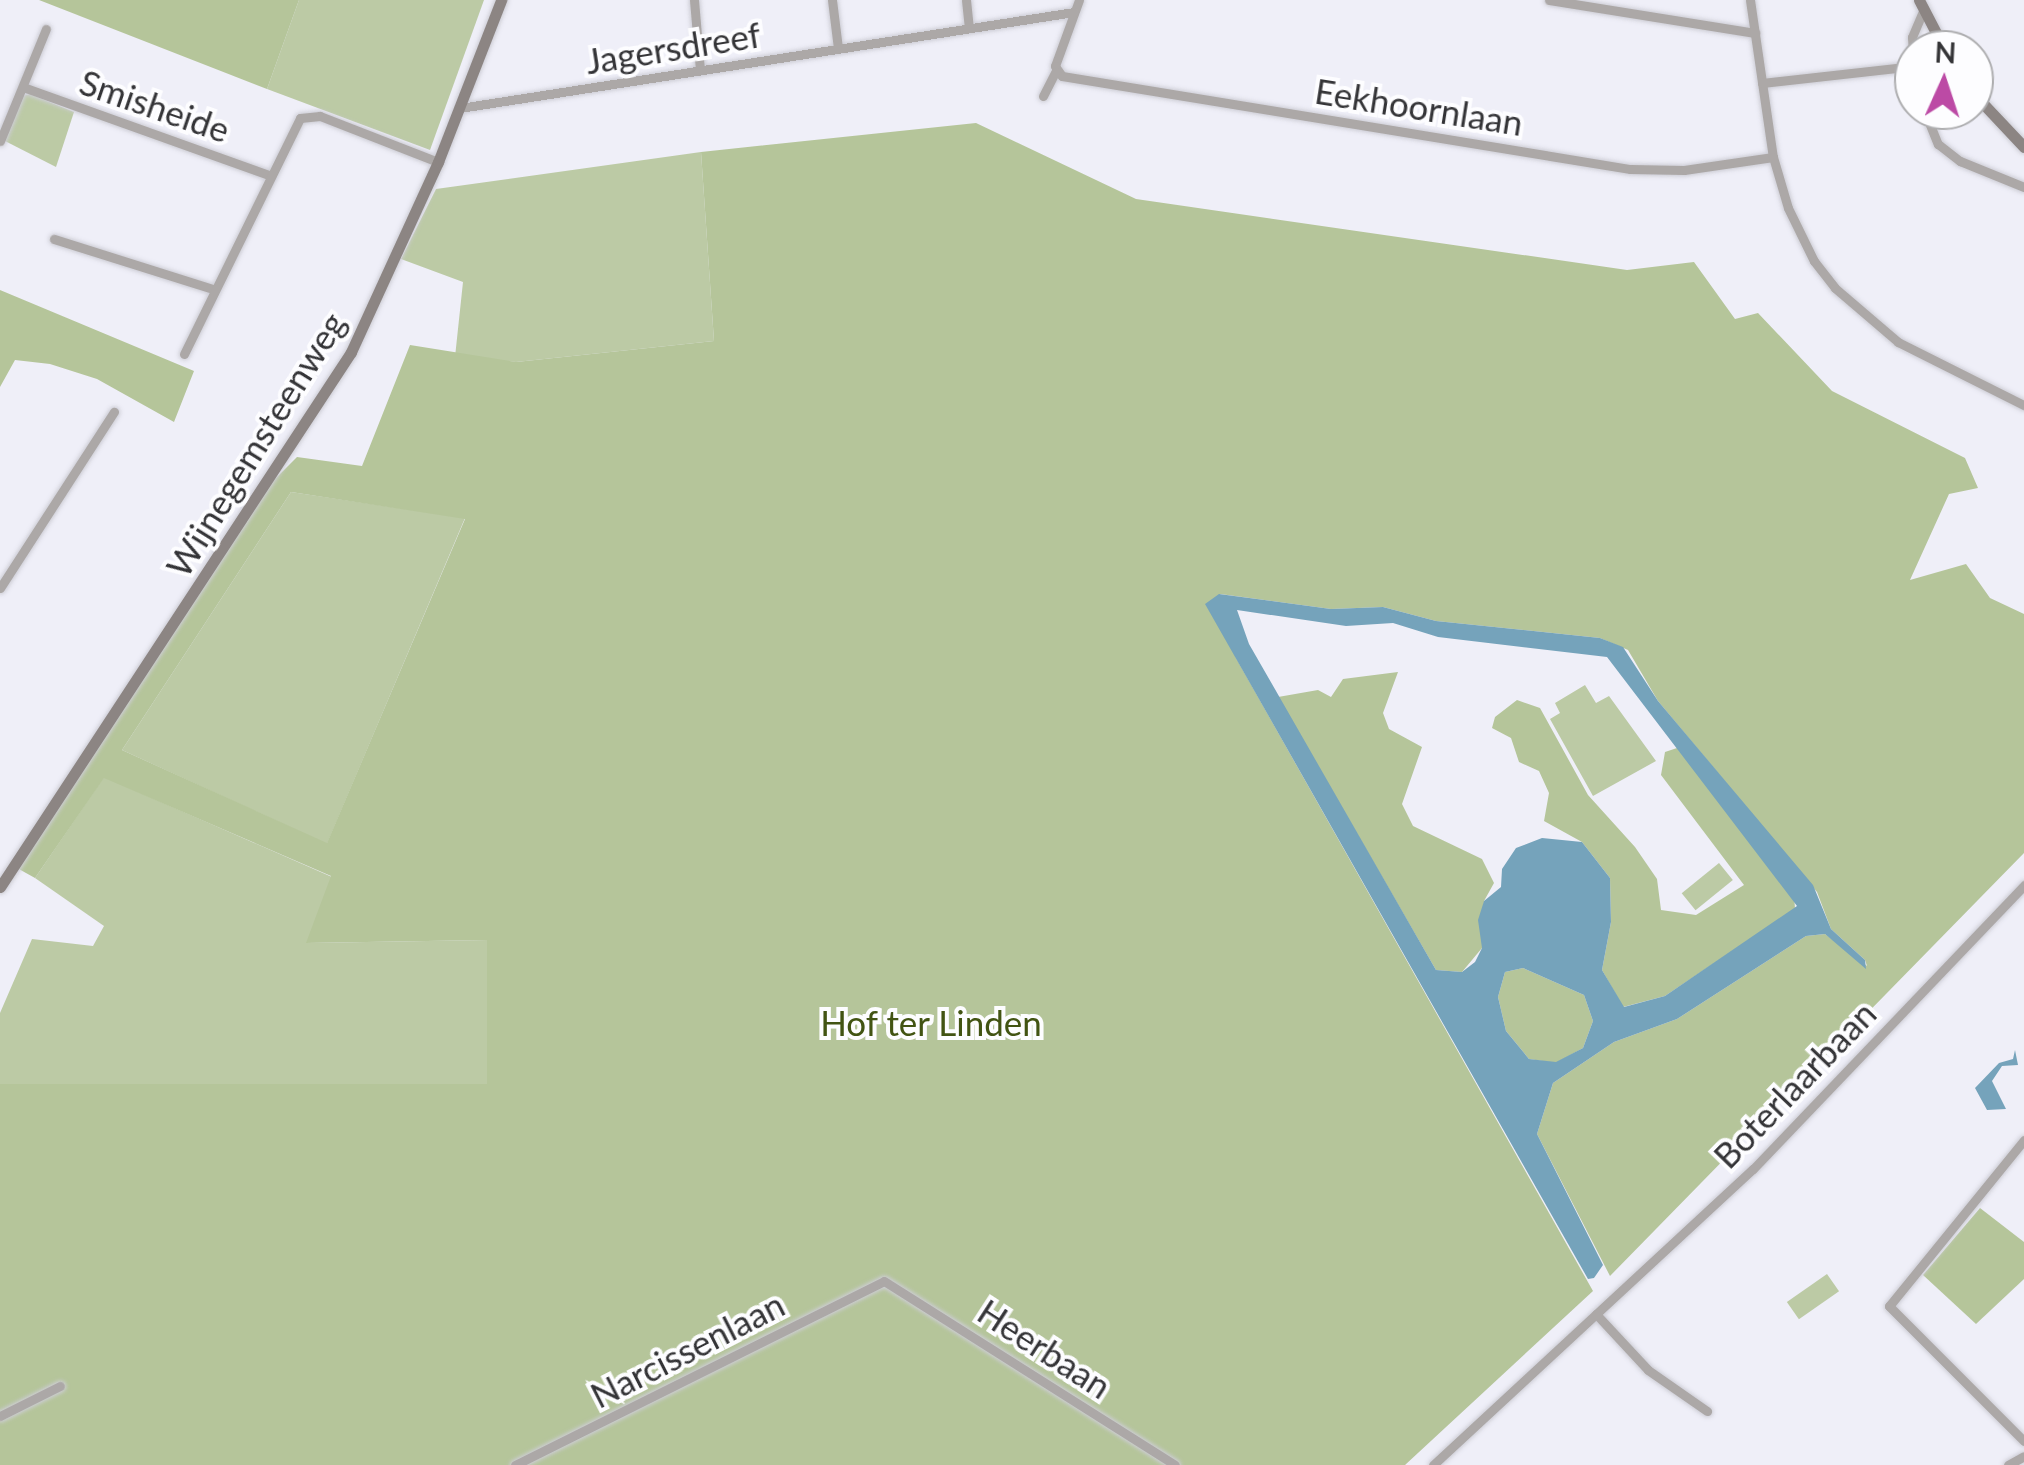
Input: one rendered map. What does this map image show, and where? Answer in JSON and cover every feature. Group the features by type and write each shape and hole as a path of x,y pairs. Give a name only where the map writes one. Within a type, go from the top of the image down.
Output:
{"street":[{"name":"Wijnegemsteenweg","path":"0,887 338,374 438,162 501,0"},
{"path":"694,0 700,70"},
{"path":"832,0 838,48"},
{"path":"966,0 969,28"},
{"path":"1043,96 1056,73 1079,0"},
{"path":"1549,0 1755,33"},
{"path":"1750,0 1774,158 1788,208 1835,288 1898,342 2024,405"},
{"path":"1921,5 1934,30"},
{"path":"1914,30 1921,5"},
{"name":"Jagersdreef","path":"460,108 1074,12"},
{"name":"Smisheide","path":"0,141 46,29"},
{"path":"1762,82 1894,68"},
{"name":"Eekhoornlaan","path":"1056,73 1630,168 1684,170 1774,158"},
{"name":"Smisheide","path":"23,87 269,175"},
{"path":"184,354 296,122 308,114 438,162"},
{"path":"1994,115 2024,147"},
{"path":"1932,130 1938,144 1960,161 2024,186"},
{"path":"54,239 213,289"},
{"path":"0,588 114,412"},
{"name":"Boterlaarbaan","path":"1433,1465 1753,1169 2024,885"},
{"path":"2024,1140 1890,1306 2024,1441"},
{"name":"Heerbaan","path":"884,1281 1175,1465"},
{"name":"Narcissenlaan","path":"515,1465 884,1281"},
{"path":"1596,1314 1648,1370 1707,1411"},
{"path":"0,1416 60,1386"},
{"path":"2008,1465 2024,1456"}],"green space":[{"path":"39,0 299,0 267,89"},
{"path":"299,0 484,0 430,150 267,89"},
{"path":"30,94 74,112 56,167 5,141 22,96"},
{"name":"Hof ter Linden","path":"976,123 1136,199 1627,270 1694,262 1735,319 1758,313 1832,391 1965,458 1978,488 1949,494 1910,580 1966,564 1990,598 2024,614 2024,853 1610,1276 1537,1134 1553,1083 1614,1042 1677,1019 1806,936 1825,934 1867,966 1865,960 1831,929 1817,892 1658,701 1628,650 1600,638 1436,621 1383,607 1331,609 1220,594 1236,658 1593,1291 1405,1465 0,1465 0,1084 487,1084 487,940 306,943 331,876 104,778 35,878 17,868 270,484 297,457 362,466 410,345 516,362 714,341 701,152","holes":["291,492 465,519 327,843 122,750"]},
{"path":"701,152 714,341 516,362 455,357 463,282 401,259 436,189"},
{"path":"0,290 194,371 174,422 97,379 50,364 15,360 0,387"},
{"path":"291,492 465,518 327,844 122,750"},
{"path":"1398,672 1383,713 1389,729 1422,747 1402,804 1413,826 1482,859 1494,883 1484,901 1482,948 1462,972 1436,970 1278,697 1318,690 1331,697 1343,679"},
{"path":"1585,685 1596,703 1609,696 1656,761 1593,796 1550,719 1560,713 1555,703"},
{"path":"1517,700 1540,708 1588,795 1635,847 1657,879 1661,910 1696,915 1744,885 1661,775 1665,752 1677,748 1794,894 1795,909 1665,996 1623,1007 1602,970 1611,922 1610,878 1582,842 1544,821 1549,793 1539,771 1519,762 1511,738 1492,728 1495,717"},
{"path":"104,777 332,877 307,943 487,940 487,1084 0,1084 0,1013 32,939 93,946 104,926 35,878"},
{"path":"1719,863 1733,880 1696,910 1682,893"},
{"path":"1523,968 1584,995 1593,1021 1583,1048 1556,1063 1529,1059 1506,1031 1498,997 1505,972"},
{"path":"1980,1208 2024,1242 2024,1279 1976,1324 1923,1275"},
{"path":"1827,1274 1839,1291 1799,1319 1787,1302"}],"water":[{"path":"1219,594 1331,609 1383,607 1436,621 1600,638 1623,647 1658,701 1813,885 1831,929 1865,960 1866,969 1825,934 1806,936 1677,1019 1614,1042 1553,1083 1537,1134 1603,1265 1594,1278 1588,1279 1205,604","holes":["1237,610 1346,626 1393,623 1438,637 1607,657 1797,906 1665,996 1624,1007 1602,970 1611,922 1610,878 1582,842 1542,838 1516,848 1502,869 1501,887 1484,901 1478,920 1482,948 1475,962 1462,972 1436,970 1249,644","1523,968 1584,995 1593,1021 1583,1048 1556,1062 1529,1059 1506,1031 1498,997 1505,972"]},
{"path":"2015,1050 2018,1065 2002,1066 1992,1081 2006,1109 1987,1110 1975,1088 1999,1063 2013,1059"}]}
